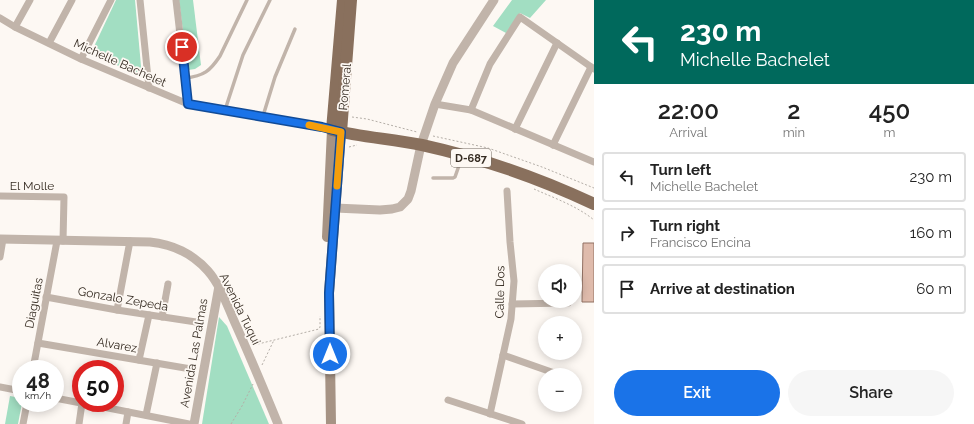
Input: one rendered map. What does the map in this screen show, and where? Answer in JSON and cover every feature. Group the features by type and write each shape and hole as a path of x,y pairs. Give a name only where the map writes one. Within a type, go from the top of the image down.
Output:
{"highway":[{"name":"Romeral","path":"337,131 343,0"},
{"name":"Romeral","path":"337,131 351,0"},
{"name":"D-687","path":"337,131 421,145 503,167 594,204"}],"main road":[{"name":"Romeral","path":"329,293 335,208 337,131"},
{"name":"Romeral","path":"330,424 330,311 326,258 337,131"}],"street":[{"path":"16,26 30,0"},
{"path":"49,43 72,0"},
{"path":"81,58 111,0"},
{"path":"140,0 149,88"},
{"path":"176,0 188,104"},
{"path":"335,208 380,210 396,208 408,199 421,145 435,104 453,63 494,0"},
{"path":"471,110 490,64 520,17 592,68 553,145"},
{"name":"Michelle Bachelet","path":"0,18 81,58 188,104 263,116 337,131"},
{"path":"515,129 557,43"},
{"path":"435,104 471,110 594,161"},
{"name":"Calle Dos","path":"490,414 511,319 514,281 507,191"},
{"name":"El Molle","path":"0,196 64,197"},
{"name":"Diaguitas","path":"35,360 46,297 60,241 64,197"},
{"path":"0,257 1,239"},
{"name":"Avenida Tuqui","path":"1,239 130,241 157,243 181,250 202,265 218,286 246,347 278,424"},
{"path":"117,310 130,241"},
{"path":"162,317 168,284"},
{"name":"Avenida Las Palmas","path":"194,424 218,286"},
{"name":"Gonzalo Zepeda","path":"46,297 196,322"},
{"path":"512,304 538,304"},
{"path":"139,360 149,314"},
{"name":"Alvarez","path":"38,343 192,369"},
{"path":"502,355 540,368"},
{"path":"146,416 157,363"},
{"path":"0,388 12,390"},
{"path":"448,400 522,424"},
{"path":"124,411 189,424"},
{"path":"23,424 25,412"},
{"path":"78,424 80,412"},
{"path":"126,424 128,412"}],"lane":[{"path":"185,78 202,75 216,63 247,0"},
{"path":"225,110 243,55 270,0"},
{"path":"263,116 275,77 295,29"},
{"path":"433,178 455,177 463,156"}],"path":[{"path":"246,347 319,329 320,316 330,311"}],"green space":[{"path":"116,0 135,0 142,77 91,53"},
{"path":"179,0 193,0 201,65 195,69 188,70"},
{"path":"512,0 546,0 530,18 520,13 506,33 493,26"},
{"path":"219,317 227,326 269,424 202,424"},
{"path":"10,396 12,396 12,412 20,412 18,424 5,424"}],"building":[{"path":"583,243 594,243 594,302 582,302"}],"slow traffic":[{"path":"309,125 341,132 337,186"}],"route":[{"path":"182,47 188,104 322,127 341,132 329,293 330,354"}]}
